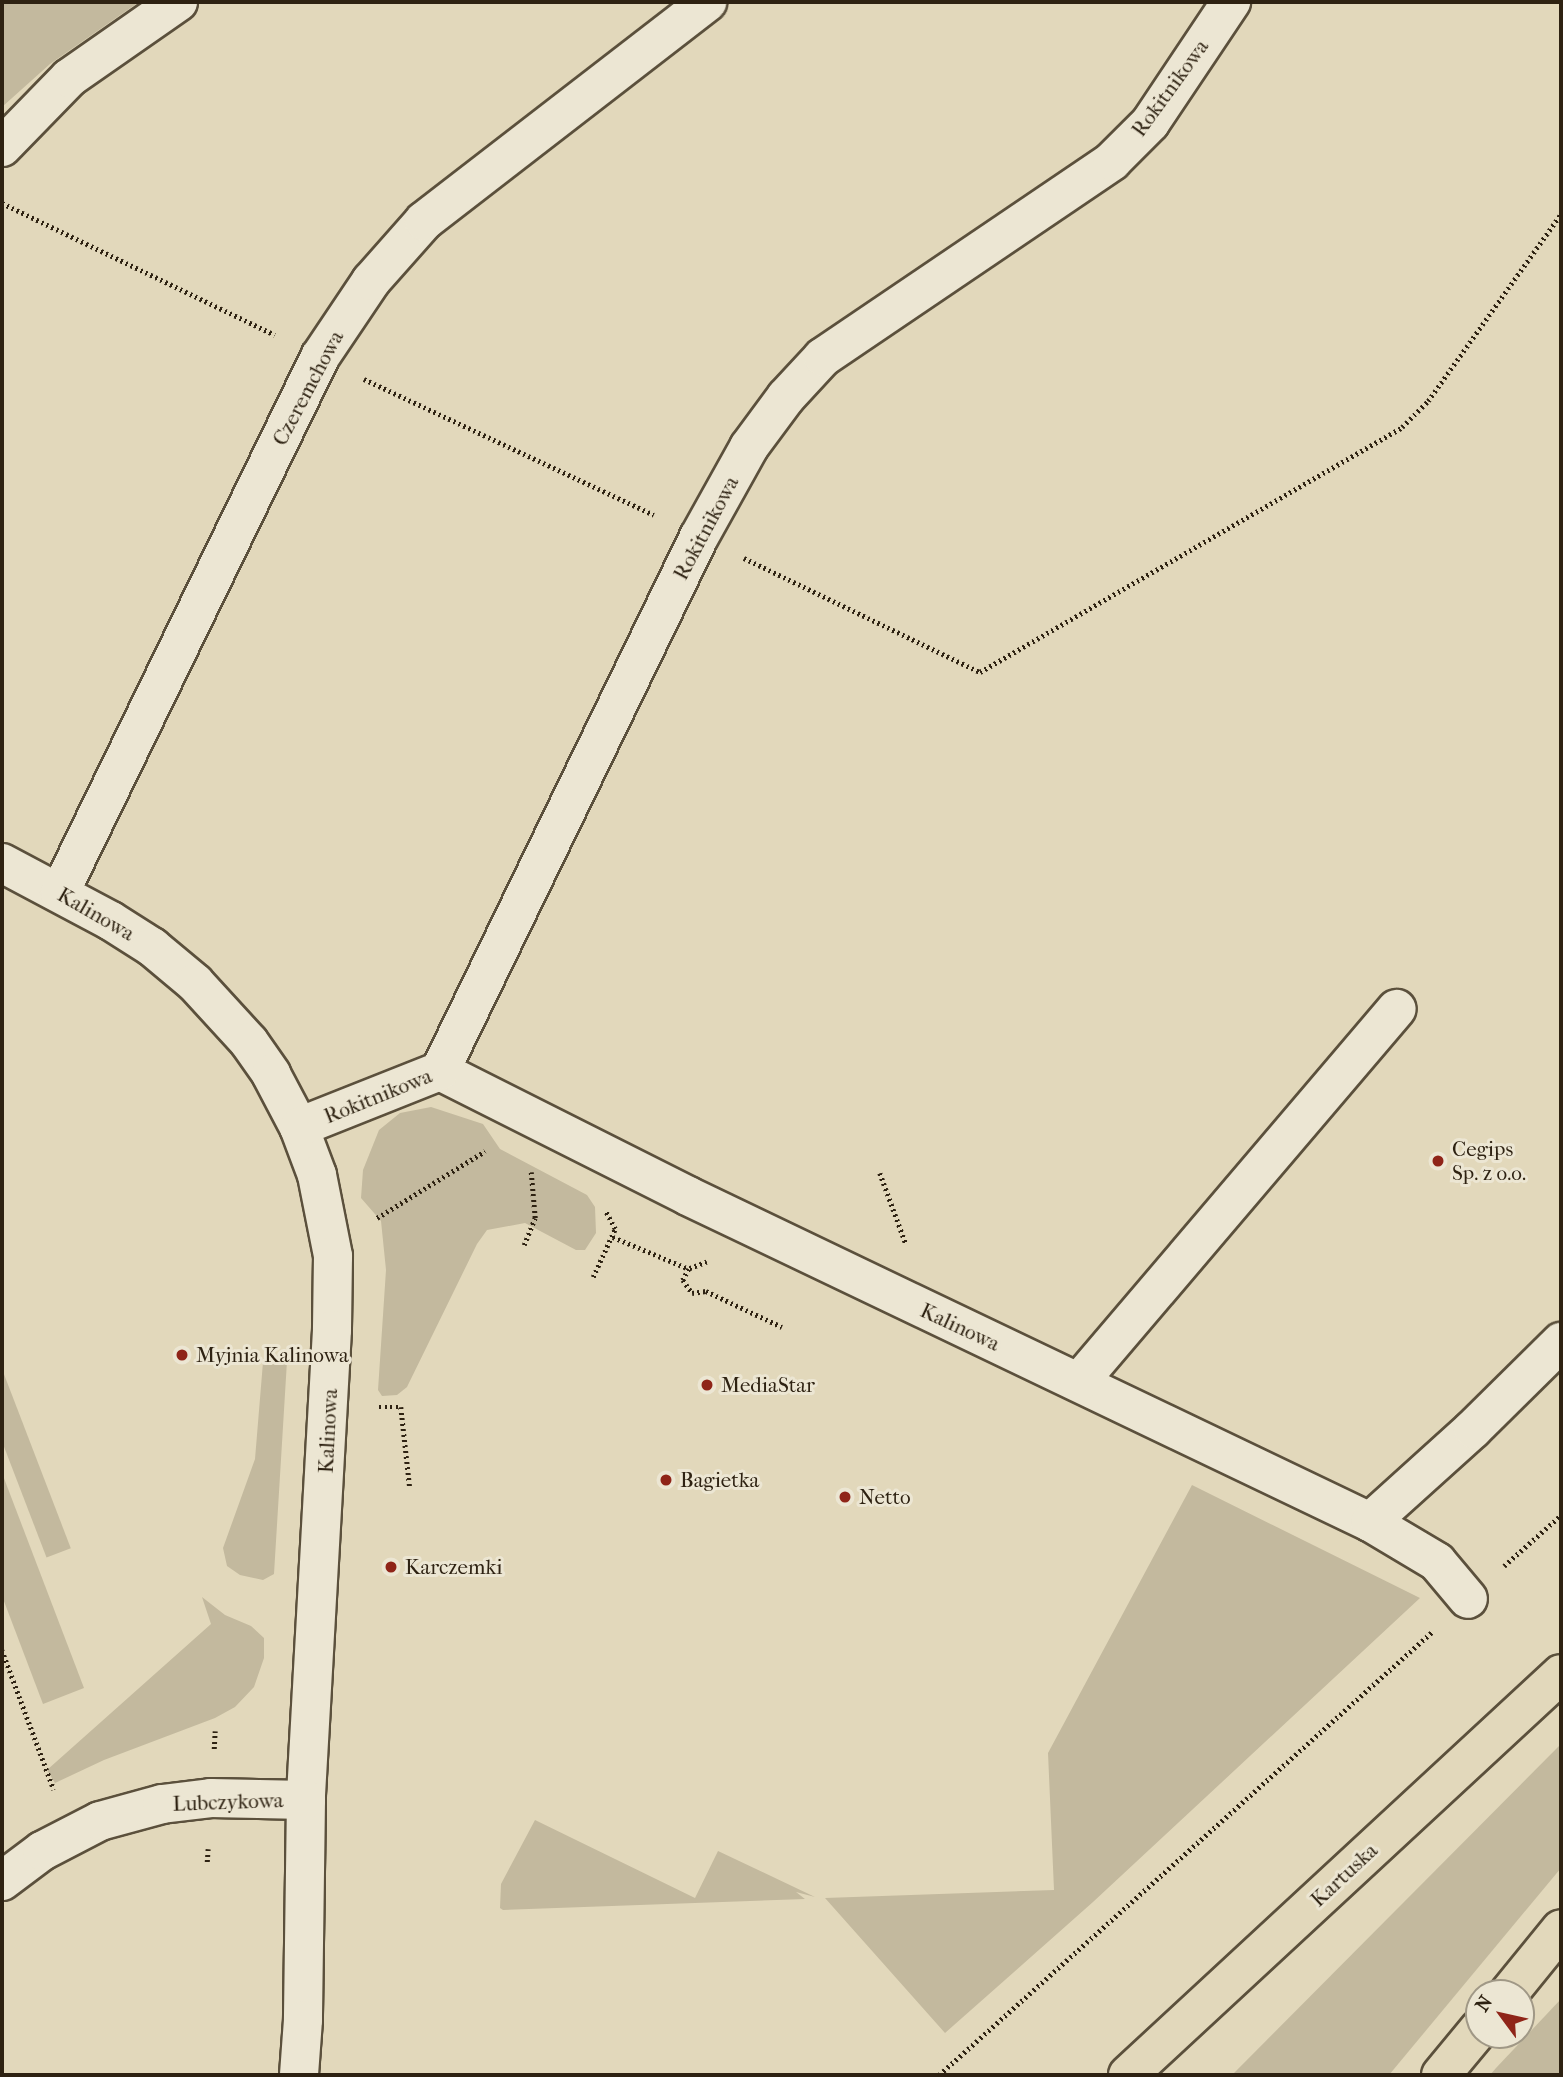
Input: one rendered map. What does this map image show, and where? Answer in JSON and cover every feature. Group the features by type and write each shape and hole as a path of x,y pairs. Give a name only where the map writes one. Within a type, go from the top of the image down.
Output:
{"main road":[{"name":"Kartuska","path":"1128,2075 1561,1674"},
{"path":"1520,1979 1561,1929"},
{"path":"1441,2075 1465,2046"}],"street":[{"path":"2,147 69,78 178,2"},
{"name":"Czeremchowa","path":"60,891 320,357 371,281 424,221 707,2"},
{"name":"Rokitnikowa","path":"299,1127 440,1071 699,537 750,447 786,397 823,357 1112,161 1150,122 1231,2"},
{"name":"Kalinowa","path":"2,863 60,891 152,947 195,983 249,1042 271,1074 299,1127 317,1175 333,1256 327,1458 306,1800 303,2020 299,2075"},
{"path":"1079,1382 1397,1009"},
{"name":"Kalinowa","path":"440,1071 688,1196 1370,1521 1437,1562 1468,1599"},
{"path":"1370,1521 1473,1429 1561,1342"},
{"name":"Lubczykowa","path":"2,1881 42,1851 100,1821 162,1804 211,1798 306,1800"},
{"name":"Kalinowa","path":"303,2020 326,2075"}],"path":[{"path":"741,557 980,672 1402,427 1428,401 1561,214"},
{"path":"377,1231 376,1219 495,1145"},
{"path":"524,1245 535,1218 531,1164"},
{"path":"593,1277 615,1229 604,1208"},
{"path":"613,1237 689,1269"},
{"path":"371,1406 401,1407 410,1488"},
{"path":"939,2075 1561,1515"},
{"path":"2,1650 54,1790"}],"shaded area":[{"path":"2,2 139,2 50,64 2,107"},
{"path":"431,1107 483,1124 500,1149 587,1195 595,1207 596,1233 585,1250 576,1250 525,1223 487,1230 477,1244 407,1387 397,1395 382,1396 378,1390 386,1270 381,1221 361,1198 363,1170 379,1130 400,1113"},
{"path":"278,1355 287,1361 274,1574 263,1580 240,1575 227,1566 223,1548 255,1459 263,1362"},
{"path":"2,1369 71,1548 47,1558 2,1442"},
{"path":"2,1473 84,1688 43,1704 2,1596"},
{"path":"1192,1485 1420,1598 1093,1902 945,2033 825,1898 1054,1890 1048,1753"},
{"path":"202,1597 225,1615 251,1626 264,1638 264,1658 254,1687 235,1707 215,1718 104,1760 55,1783 47,1770 211,1624"},
{"path":"1561,1744 1561,1868 1469,1979 1465,1979 1465,1984 1389,2075 1232,2075"},
{"path":"535,1820 695,1898 718,1851 815,1897 796,1892 805,1899 503,1910 500,1908 501,1884"},
{"path":"1561,1999 1561,2075 1490,2075 1514,2049 1535,2049 1535,2027"}],"place":[{"name":"Cegips Sp. z o.o.","path":"1438,1161"},
{"name":"Myjnia Kalinowa","path":"182,1355"},
{"name":"MediaStar","path":"707,1385"},
{"name":"Bagietka","path":"666,1480"},
{"name":"Netto","path":"845,1497"},
{"name":"Karczemki","path":"391,1567"}]}
